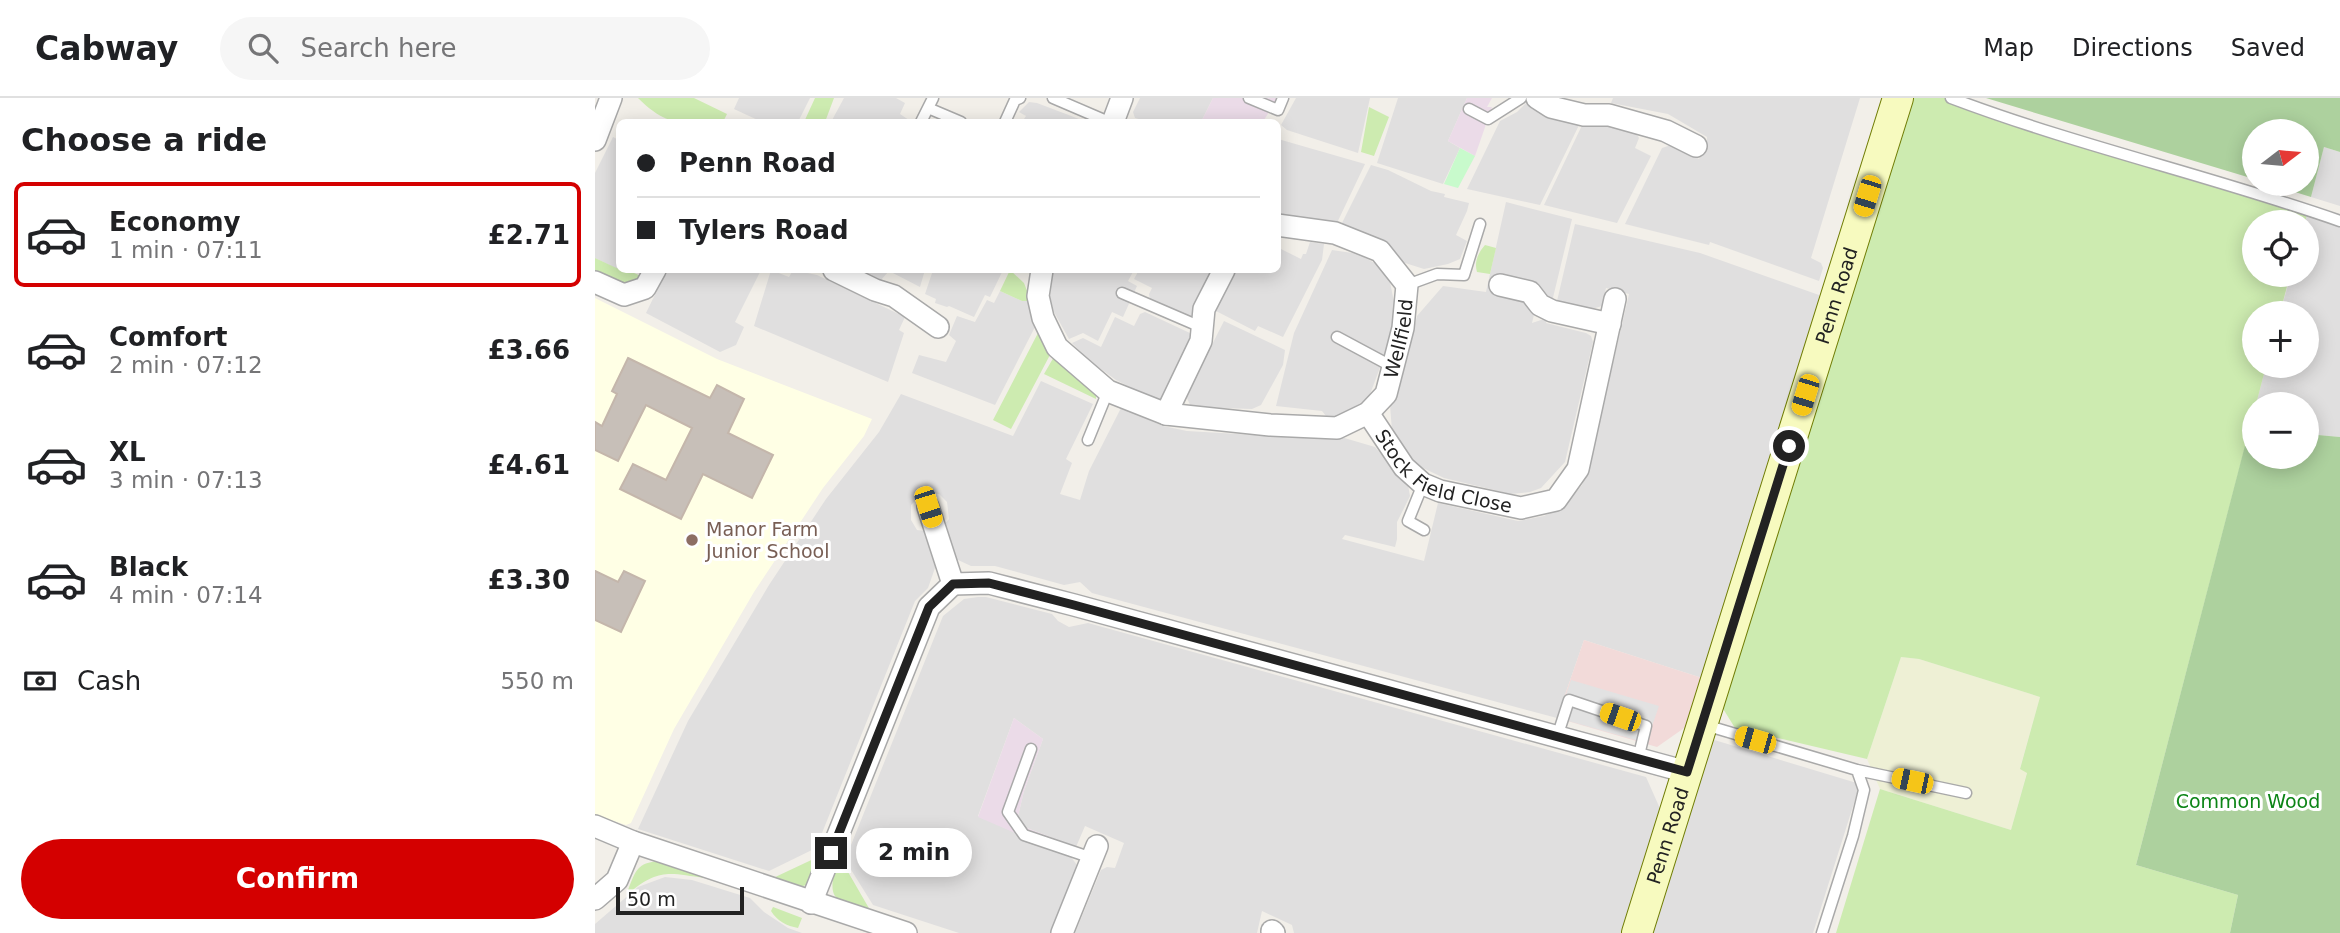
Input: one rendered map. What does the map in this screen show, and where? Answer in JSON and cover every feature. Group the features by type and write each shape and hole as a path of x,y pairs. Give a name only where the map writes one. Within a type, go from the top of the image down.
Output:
{"main road":[{"name":"Penn Road","path":"1637,933 1898,98"}],"street":[{"path":"595,140 611,98"},
{"path":"1112,119 1122,98"},
{"path":"1537,98 1551,107 1584,115 1609,115 1666,131 1696,146"},
{"name":"Wellfield","path":"1042,273 1038,296 1043,318 1058,346 1108,391 1166,414 1270,425 1337,428 1368,413 1386,394 1403,328 1407,285 1380,251 1335,233 1281,226"},
{"path":"595,282 624,295 645,288 653,273"},
{"path":"840,273 894,296 938,327"},
{"path":"1166,414 1201,341 1203,309 1222,273"},
{"path":"1500,285 1530,292 1540,305 1552,311 1609,324"},
{"name":"Stock Field Close","path":"1368,413 1404,467 1423,484 1440,491 1521,508 1556,500 1578,470 1615,299"},
{"path":"928,507 953,584"},
{"path":"811,902 929,607 953,584 989,583 1687,772"},
{"path":"595,827 906,933"},
{"path":"595,899 617,880 633,842"},
{"path":"1062,933 1094,853"}],"lane":[{"path":"1006,119 1015,100 1020,98"},
{"path":"1053,98 1104,119"},
{"path":"1249,98 1278,110 1283,98"},
{"path":"1469,110 1488,119 1521,98"},
{"path":"1951,98 2340,221"},
{"path":"923,119 931,103 956,119"},
{"path":"1407,285 1437,274 1464,275 1480,225"},
{"path":"1122,293 1201,327"},
{"path":"1337,337 1393,366"},
{"path":"1088,440 1108,391"},
{"path":"1423,484 1408,521 1424,530"},
{"path":"1557,737 1569,699 1646,726 1638,759"},
{"path":"1702,724 1857,770 1966,793"},
{"path":"1031,749 1008,813 1024,835 1094,853"},
{"path":"1822,933 1853,836 1864,790 1857,770"}],"shaded area":[{"path":"739,98 810,98 800,119 756,119 734,109"},
{"path":"844,98 896,98 905,103 900,114 908,119 833,119"},
{"path":"1140,98 1213,98 1202,119 1138,119 1135,118 1133,112"},
{"path":"1213,98 1277,98 1265,119 1202,119"},
{"path":"1296,98 1370,98 1358,153 1287,130 1281,125"},
{"path":"1398,98 1467,98 1448,141 1460,148 1443,184 1377,163"},
{"path":"1467,98 1492,98 1487,107 1492,107 1475,156 1448,141"},
{"path":"1613,98 1860,98 1811,258 1821,263 1823,268 1819,281 1710,242 1709,245 1625,224 1662,148 1674,144 1699,159 1707,145 1707,137 1668,114 1611,103"},
{"path":"1029,102 1079,119 1024,119 1026,116 1019,112"},
{"path":"1527,102 1542,112 1582,119 1540,205 1467,189 1500,121 1517,112"},
{"path":"1585,119 1634,130 1639,138 1635,148 1651,156 1617,223 1544,205"},
{"path":"613,137 616,138 616,268 595,258 595,173"},
{"path":"1281,140 1365,164 1336,225 1281,216"},
{"path":"2324,147 2340,152 2340,206 2311,197 2319,196 2319,166"},
{"path":"1371,165 1388,170 1431,191 1445,194 1444,197 1469,203 1456,235 1467,241 1460,259 1424,269 1402,262 1341,225"},
{"path":"1506,202 1572,219 1550,310 1537,302 1532,323 1547,318 1546,323 1586,333 1591,336 1593,342 1565,462 1541,488 1511,494 1444,478 1421,467 1392,431 1390,405 1399,390 1417,316 1443,286 1486,292"},
{"path":"2309,207 2340,216 2340,437 2319,435 2319,392 2259,392 2263,378 2319,378 2319,301 2283,301 2288,287 2319,287 2319,210 2308,210"},
{"path":"1575,224 1700,253 1819,295 1819,311 1702,678 1584,640 1557,718 1092,593 1080,582 1064,585 995,566 971,566 956,559 944,525 949,519 947,502 939,494 929,493 922,494 911,505 911,520 917,530 925,531 936,565 928,588 915,601 816,848 769,871 638,829 688,721 769,585 826,499 879,432 901,394 1013,436 1041,381 1093,404 1066,459 1072,463 1060,494 1080,500 1089,471 1121,408 1163,426 1187,431 1309,438 1341,437 1375,447 1408,485 1410,496 1397,522 1395,547 1345,535 1342,539 1424,561 1438,503 1518,521 1544,516 1564,507 1582,485 1588,471 1629,294 1606,288 1602,306 1592,309 1557,301"},
{"path":"1310,242 1324,244 1322,260 1283,337 1258,326 1255,331 1216,311 1235,273 1281,273 1281,249 1301,259 1303,254 1306,254"},
{"path":"1332,250 1359,254 1376,264 1390,282 1396,312 1388,346 1369,397 1339,416 1326,416 1322,411 1276,406 1294,333"},
{"path":"666,273 760,273 735,322 744,327 736,345 720,352 646,313"},
{"path":"770,273 789,277 791,273 817,275 905,317 899,330 904,333 888,382 754,326"},
{"path":"860,273 887,273 880,281"},
{"path":"893,273 924,273 920,287"},
{"path":"932,273 1002,273 990,297 985,295 974,317 935,303 936,299 925,294"},
{"path":"1052,273 1132,273 1128,281 1137,286 1123,317 1112,312 1098,341 1083,333 1069,339 1054,312 1050,296"},
{"path":"1137,273 1216,273 1195,315 1188,318 1150,300 1152,288 1134,279"},
{"path":"1000,291 1022,301 1029,301 1035,327 995,405 912,373 919,355 946,362 956,341 949,335 957,316 975,322 987,300 994,303"},
{"name":"Manor Farm Junior School","path":"595,298 717,359 872,419 864,436 823,488 754,592 674,729 631,823 626,825 595,815"},
{"path":"1145,312 1196,338 1167,399 1155,400 1116,380 1087,359 1072,343 1083,338 1101,347 1115,317 1134,326 1140,314"},
{"path":"1224,321 1285,350 1283,365 1261,405 1252,409 1191,407 1186,396"},
{"path":"978,597 1052,614 1069,627 1088,623 1646,777 1662,813 1624,933 1294,933 1292,925 1262,911 1257,933 1075,933 1101,870 1107,867 1115,868 1124,843 1085,826 1076,847 1022,826 1018,816 1024,791 1043,739 1014,718 978,816 1071,857 1077,865 1078,875 1054,933 959,933 873,905 845,860 943,616 964,599"},
{"path":"1584,640 1702,678 1687,726 1657,747 1557,718"},
{"path":"1901,657 1919,659 2040,697 2020,768 2027,772 2011,830 1880,789 1867,759"},
{"path":"1571,680 1659,706 1646,743 1558,718"},
{"path":"1014,718 1043,739 1024,791 1018,816 1022,826 1076,847 1071,857 978,817"},
{"path":"1711,739 1860,784 1813,933 1649,933"},
{"path":"665,877 692,880 750,898 764,912 788,928 802,933 595,933 595,924 638,887"}],"green space":[{"path":"638,98 694,98 727,114 724,119 668,119"},
{"path":"815,98 834,98 826,119 805,119"},
{"path":"1914,98 1951,98 2242,187 2242,196 2273,196 2309,207 2308,210 2242,210 2242,287 2287,287 2283,301 2242,301 2242,378 2263,378 2259,392 2242,392 2242,458 2136,865 2238,895 2230,933 1836,933 1880,789 2011,830 2027,773 2020,769 2040,697 1919,659 1901,657 1867,759 1735,728 1722,707"},
{"path":"1986,98 2340,98 2340,152 2324,147 2319,166 2319,119 2242,119 2242,175"},
{"path":"1369,107 1389,117 1374,156 1361,152"},
{"path":"1460,148 1475,156 1458,188 1444,184"},
{"path":"1485,245 1496,248 1490,274 1477,272 1476,268 1477,258"},
{"path":"595,258 616,268 616,273 634,273 641,276 623,283 595,271"},
{"path":"1009,273 1013,273 1024,283 1031,301 1022,301 1000,291"},
{"path":"1039,331 1051,353 1011,429 993,420"},
{"path":"1055,355 1096,393 1096,399 1044,374"},
{"name":"Common Wood","path":"2319,435 2340,437 2340,933 2230,933 2238,895 2136,865 2242,457 2242,469 2319,469"},
{"path":"822,855 814,875 805,885 791,886 771,879"},
{"path":"659,861 703,875 705,878 665,874 648,879 629,893 638,869"},
{"path":"837,864 844,865 870,910 842,902 833,893"},
{"path":"773,907 802,918 798,928 773,915"}],"building":[{"path":"628,358 710,398 717,385 744,399 728,433 773,455 752,498 703,474 681,519 620,489 633,464 666,480 692,428 646,405 618,461 595,450 595,422 602,426 617,394 612,391"},
{"path":"595,571 618,582 624,571 645,581 621,632 595,620"}],"place":[{"name":"Manor Farm Junior School","path":"692,540"}],"route":[{"path":"831,853 929,607 953,584 989,583 1687,772 1789,446"}]}
